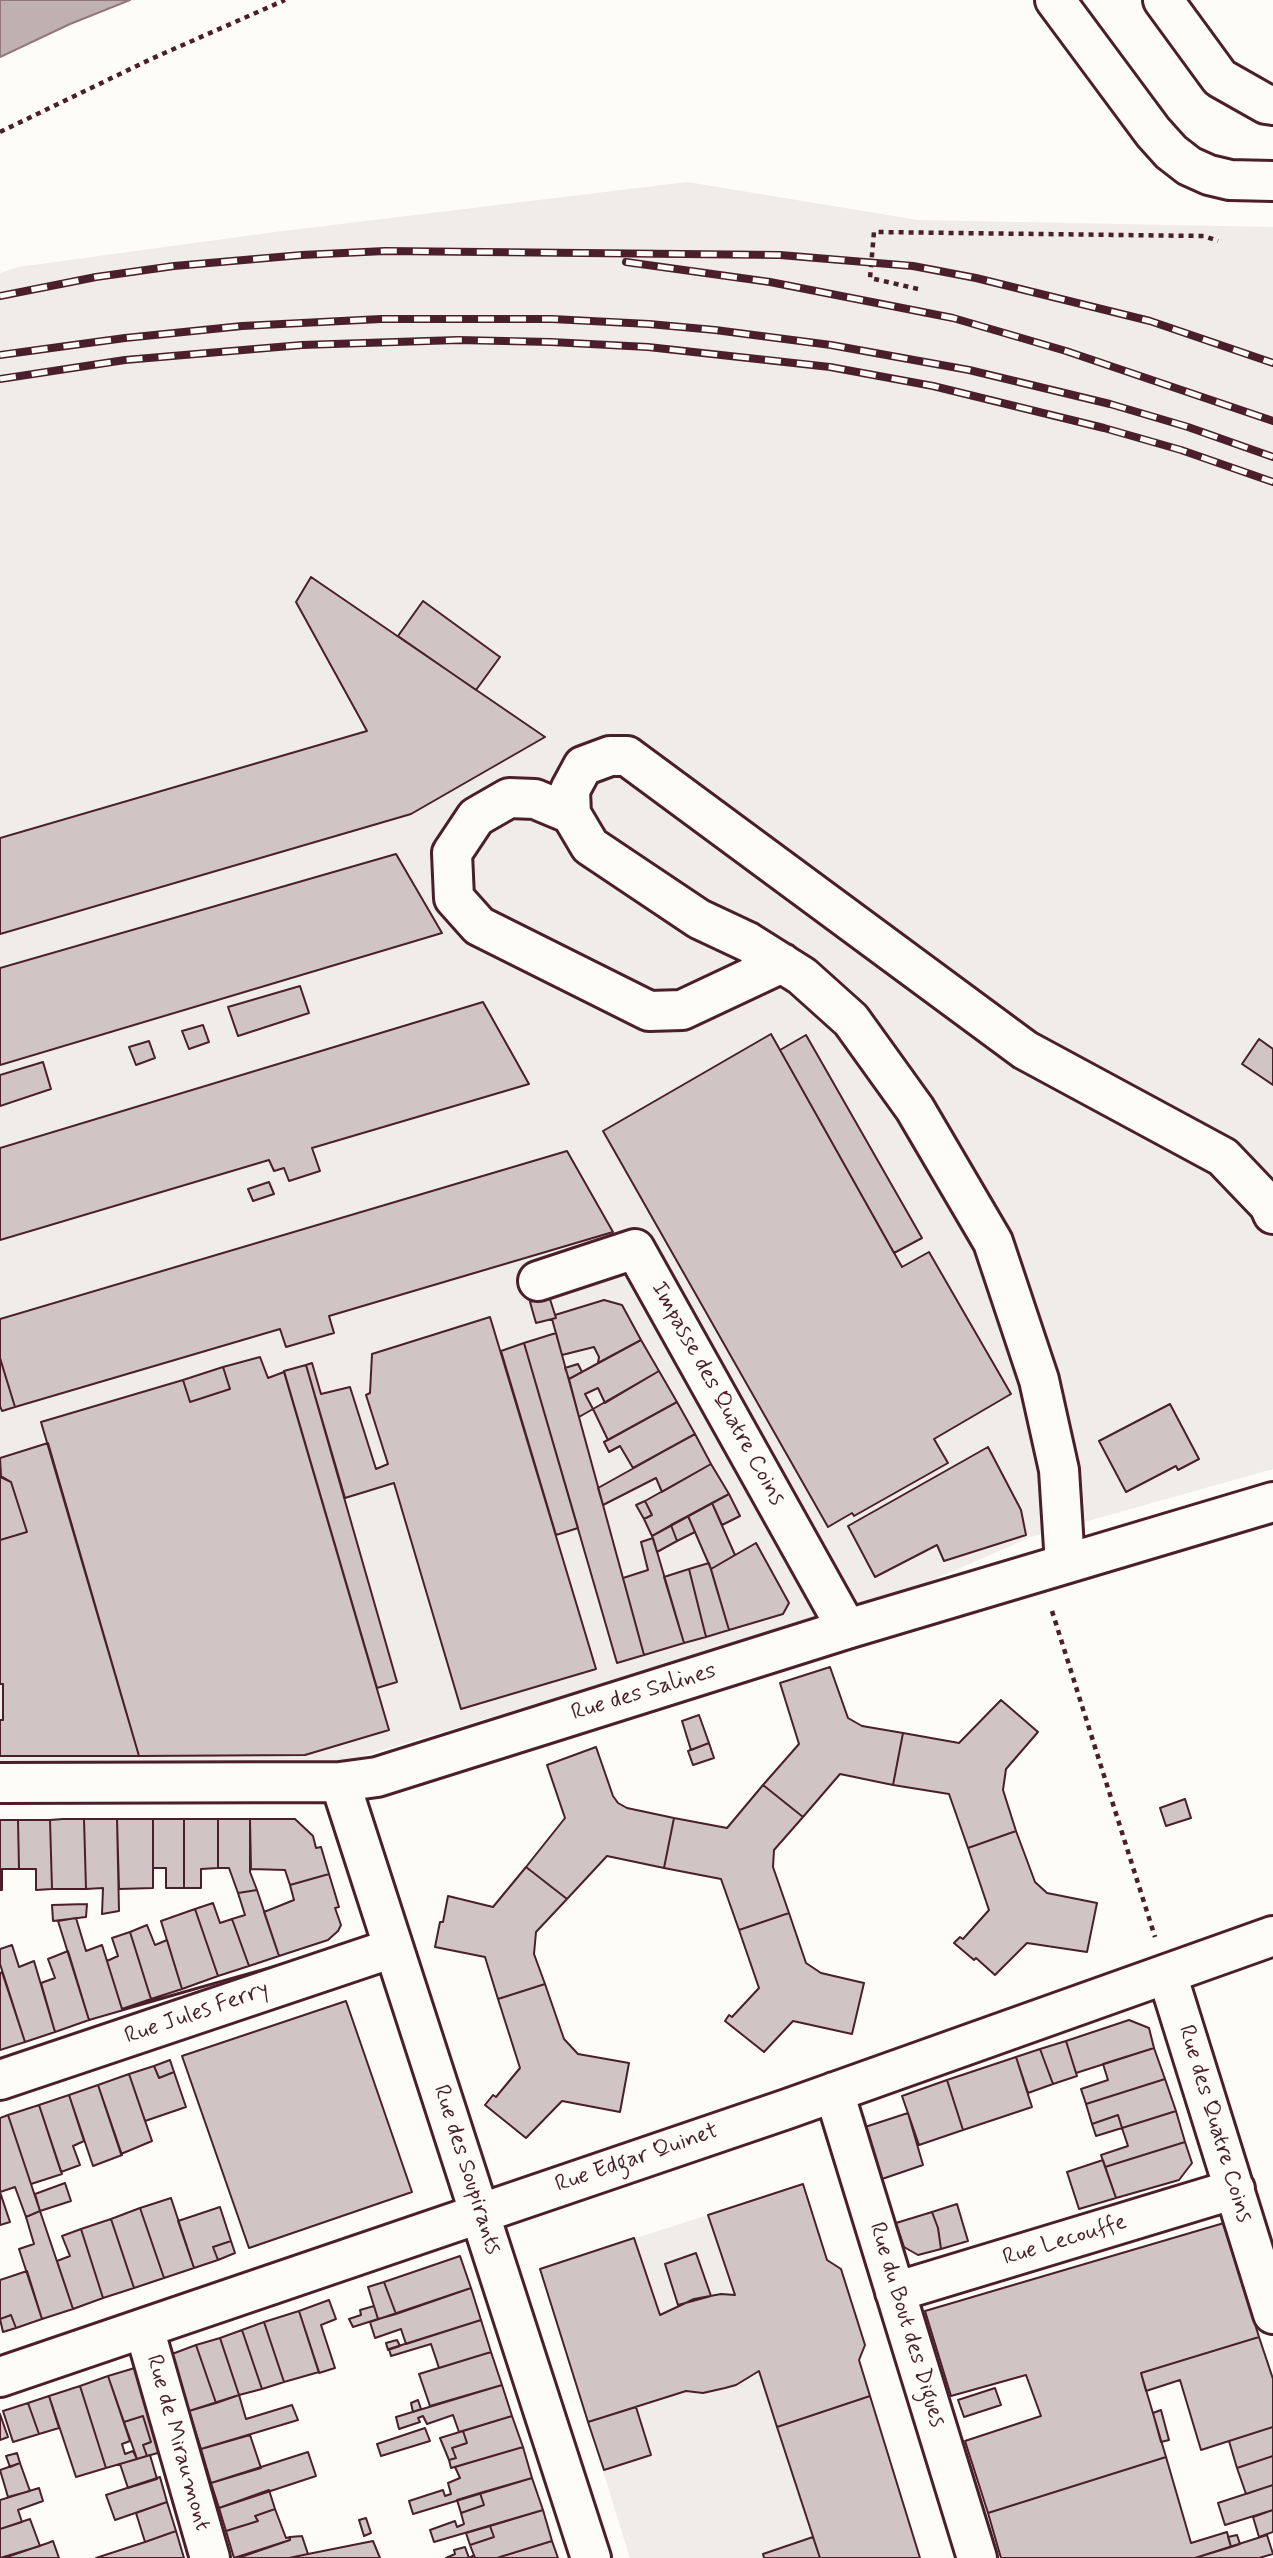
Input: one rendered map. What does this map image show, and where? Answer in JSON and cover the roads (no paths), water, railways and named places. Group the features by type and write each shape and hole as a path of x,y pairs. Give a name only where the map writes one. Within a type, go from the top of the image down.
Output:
{"street":[{"path":"1055,0 1153,132 1171,152 1189,166 1209,175 1230,180 1273,181"},
{"path":"1163,0 1220,78 1266,104 1273,105"},
{"path":"1052,1568 1059,1470 1039,1380 993,1242 915,1109 851,1020 802,976 748,942 699,919 590,846 571,814 570,790 583,766 610,756 627,756 1026,1051 1223,1157 1269,1205 1273,1213"},
{"path":"571,814 535,799 509,798 476,817 452,853 454,898 479,926 649,1011 681,1010 782,963"},
{"name":"Impasse des Quatre Coins","path":"538,1281 635,1249 847,1629"},
{"name":"Rue des Salines","path":"0,1783 340,1782 377,1777 847,1629 1273,1502"},
{"name":"Rue des Soupirants","path":"340,1782 591,2558"},
{"name":"Rue Edgar Quinet","path":"0,2376 834,2092 1273,1936"},
{"name":"Rue Jules Ferry","path":"0,2080 393,1948"},
{"name":"Rue des Quatre Coins","path":"1167,1974 1272,2305"},
{"name":"Rue du Bout des Digues","path":"834,2092 978,2558"},
{"name":"Rue Lecouffe","path":"895,2292 1235,2189"},
{"name":"Rue de Miraumont","path":"144,2328 210,2558"}],"railway":[{"path":"0,296 96,277 174,266 302,255 385,251 780,255 913,266 976,278 1150,321 1273,363"},
{"path":"626,262 770,282 953,318 1066,351 1273,421"},
{"path":"0,355 242,326 381,319 552,319 649,324 831,345 969,370 1110,404 1188,427 1273,457"},
{"path":"0,379 125,360 302,345 458,340 648,347 830,367 933,386 1104,428 1181,450 1273,482"}]}
